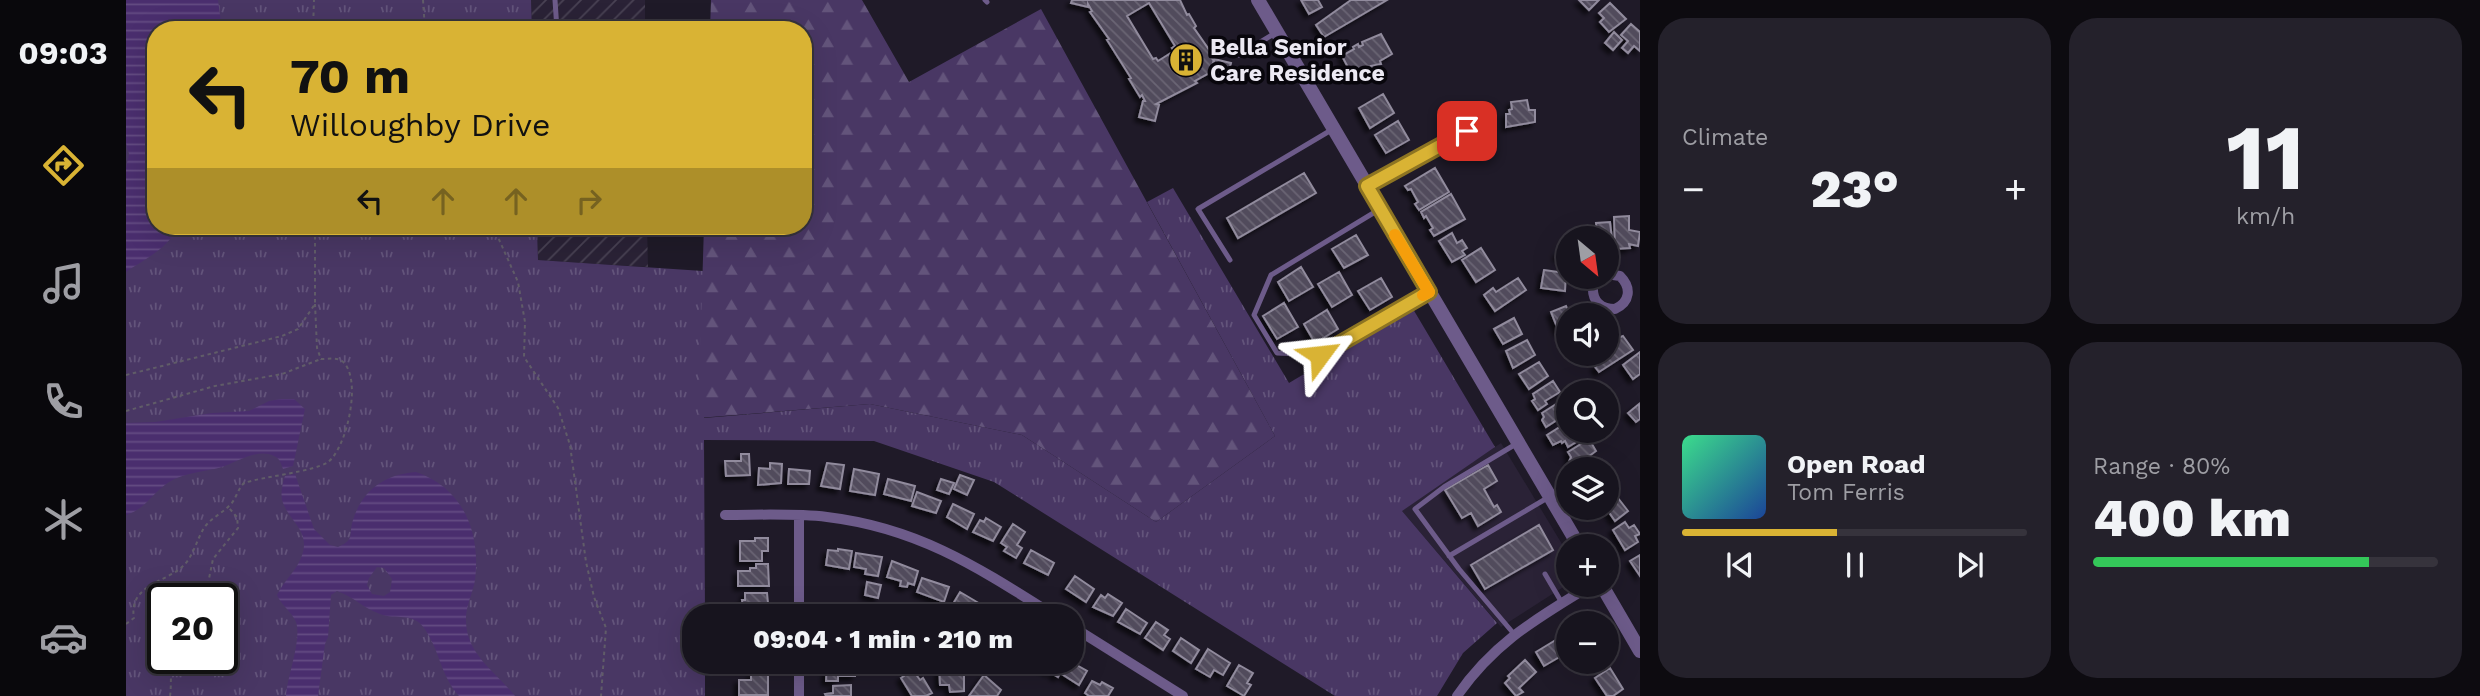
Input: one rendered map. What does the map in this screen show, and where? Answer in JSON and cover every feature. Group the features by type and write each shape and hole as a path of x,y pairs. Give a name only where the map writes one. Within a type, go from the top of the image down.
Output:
{"street":[{"path":"1258,0 1571,534"},
{"path":"1367,186 1467,131"},
{"path":"1619,276 1640,301"},
{"path":"1594,289 1598,304 1615,309 1625,302 1629,290"},
{"path":"725,515 799,515 851,521 908,535 967,562 1035,604"},
{"path":"799,515 799,604"},
{"path":"1457,696 1478,667 1514,634 1572,597"},
{"path":"1609,597 1640,651"},
{"path":"1084,634 1183,696"},
{"path":"799,674 799,696"}],"lane":[{"path":"555,0 556,21"},
{"path":"1239,55 1277,32"},
{"path":"1230,260 1198,209 1333,129"},
{"path":"1380,209 1271,275 1254,315 1277,353 1320,355 1429,292"},
{"path":"1514,634 1415,509 1444,487 1518,443"},
{"path":"1450,556 1550,497"},
{"path":"1545,574 1562,603"}],"path":[{"path":"313,21 314,0"},
{"path":"423,0 424,21"},
{"path":"315,235 317,348 321,359"},
{"path":"497,235 518,282 525,322 524,357 558,408 570,445 586,562 594,597 606,628 601,696"},
{"path":"126,375 282,336 298,329 315,304"},
{"path":"126,411 215,386 297,370 321,359 335,358 341,361 348,368 351,385 348,421 341,445 334,456 322,465 244,484 228,507 207,523 182,567 154,582 144,591 134,606 134,618 126,624"},
{"path":"208,583 213,559 238,528 237,517 228,507"},
{"path":"170,696 171,674"}],"shaded area":[{"path":"126,0 218,0 221,21 147,21 147,235 173,235 162,247 126,272 126,168 129,154 126,143"},
{"path":"531,0 645,0 645,21 532,21"},
{"path":"537,235 647,235 648,267 538,260"},
{"path":"294,399 305,409 293,466 283,469 278,458 261,454 222,467 188,474 163,486 139,509 126,515 126,423 249,411 269,401"},
{"path":"1501,443 1556,534 1556,592 1501,627 1401,510"},
{"path":"416,472 432,479 446,489 465,514 475,545 476,562 475,580 466,616 468,634 477,654 515,696 459,696 448,680 429,636 420,623 409,618 380,614 337,591 331,595 328,637 318,696 286,696 297,630 294,618 277,595 299,563 304,541 282,500 285,476 295,474 314,529 330,545 338,547 349,539 357,509 369,492 385,480","holes":["377,567 384,568 392,579 390,592 384,596 372,594 367,585 369,578"]}],"green space":[{"path":"126,0 531,0 532,21 147,21 147,235 537,235 538,260 703,271 704,418 870,404 1022,435 1156,522 1275,436 1147,202 1173,188 1289,383 1413,309 1495,447 1402,511 1497,623 1463,653 1437,696 1335,696 994,482 874,441 704,440 705,604 682,604 682,674 705,674 705,696 126,696"},
{"path":"711,0 862,0 909,82 1041,9 1275,436 1156,522 1022,435 870,404 698,418 704,235 812,235 812,21 710,21"}],"building":[{"name":"Bella Senior Care Residence","path":"1072,0 1180,0 1196,26 1194,28 1212,54 1210,56 1214,61 1211,72 1195,81 1197,83 1156,104 1159,105 1155,121 1139,117 1145,101 1129,79 1131,78 1107,40 1109,39 1090,12 1092,11 1088,4 1088,7 1071,3","holes":["1149,3 1175,46 1172,48 1174,51 1158,61 1153,59 1127,16"]},
{"path":"1301,0 1318,0 1322,7 1309,14"},
{"path":"1351,0 1387,0 1324,37 1316,25"},
{"path":"1579,0 1599,0 1589,10"},
{"path":"1610,3 1626,19 1609,32 1600,22 1604,18 1599,13"},
{"path":"1631,24 1640,32 1640,51 1634,46 1628,53 1622,48 1628,41 1621,35"},
{"path":"1614,32 1622,40 1613,50 1605,43"},
{"path":"1381,34 1392,54 1380,61 1381,64 1371,66 1373,69 1367,72 1366,69 1353,77 1342,56 1358,44 1359,47 1363,45 1362,42"},
{"path":"1214,59 1231,63 1227,79 1210,75"},
{"path":"1383,94 1394,113 1370,128 1359,108"},
{"path":"1527,100 1529,110 1535,110 1535,122 1506,127 1506,114 1510,114 1511,102"},
{"path":"1398,121 1409,140 1386,153 1375,135"},
{"path":"1435,168 1449,192 1419,210 1411,189 1408,190 1405,186"},
{"path":"1304,173 1316,193 1238,238 1227,218"},
{"path":"1451,194 1465,219 1434,236 1430,230 1433,228 1421,212"},
{"path":"1629,216 1629,230 1640,232 1638,246 1629,244 1630,248 1619,249 1619,226 1614,226 1614,217"},
{"path":"1610,222 1610,226 1596,226 1596,223"},
{"path":"1452,233 1457,243 1462,240 1467,248 1462,251 1465,255 1452,262 1439,241"},
{"path":"1356,235 1368,255 1344,268 1332,249"},
{"path":"1481,248 1495,270 1476,282 1462,260"},
{"path":"1301,267 1313,287 1289,301 1278,282"},
{"path":"1544,270 1556,272 1556,289 1565,291 1541,288"},
{"path":"1339,272 1352,295 1332,307 1318,284"},
{"path":"1381,278 1392,297 1370,310 1358,291"},
{"path":"1518,278 1526,290 1495,311 1484,295 1493,288 1496,292"},
{"path":"1284,303 1298,327 1277,339 1263,316"},
{"path":"1327,310 1338,329 1315,343 1304,324"},
{"path":"1556,310 1556,324 1551,312"},
{"path":"1514,318 1522,334 1503,344 1494,329"},
{"path":"1623,336 1633,350 1619,359 1619,338"},
{"path":"1527,340 1535,355 1513,368 1506,351"},
{"path":"1640,352 1640,374 1633,379 1623,365"},
{"path":"1539,362 1548,376 1529,389 1519,374"},
{"path":"1596,366 1608,366 1599,372"},
{"path":"1553,381 1556,386 1556,394 1545,401 1547,404 1538,410 1532,401 1535,399 1533,394"},
{"path":"1556,404 1556,421 1546,427 1542,413"},
{"path":"1639,404 1640,419 1636,422 1628,413"},
{"path":"1556,429 1557,443 1553,445 1547,435"},
{"path":"1583,443 1591,443 1596,451 1588,457 1571,457 1568,452"},
{"path":"741,454 749,454 750,475 726,476 725,461 741,461"},
{"path":"770,463 782,464 781,483 758,485 759,468 770,469"},
{"path":"827,463 844,465 840,489 821,486"},
{"path":"1488,465 1497,481 1484,489 1494,507 1497,505 1501,512 1478,526 1471,513 1462,518 1445,490"},
{"path":"789,469 810,471 809,484 788,484"},
{"path":"854,469 879,474 875,495 850,491"},
{"path":"960,475 974,480 967,495 954,489"},
{"path":"888,479 915,486 911,501 884,494"},
{"path":"941,479 954,483 949,494 937,490"},
{"path":"917,492 941,501 936,513 912,506"},
{"path":"1619,499 1628,511 1619,518"},
{"path":"953,504 974,514 967,529 947,517"},
{"path":"986,518 1001,527 993,541 973,532 980,520 984,522"},
{"path":"1625,522 1629,528 1634,525 1640,534 1635,536 1638,542 1625,550 1619,540 1619,534 1613,530"},
{"path":"1013,524 1025,532 1017,545 1022,548 1016,558 1004,551 1007,547 1001,543"},
{"path":"1539,525 1553,550 1485,589 1471,565"},
{"path":"755,538 768,538 768,551 762,551 762,561 740,561 740,541 755,541"},
{"path":"828,550 852,551 849,569 826,565"},
{"path":"1031,550 1054,563 1048,575 1024,563"},
{"path":"856,553 882,557 878,576 865,574 866,569 854,567"},
{"path":"1640,555 1640,576 1630,561"},
{"path":"892,561 918,571 914,585 908,583 907,587 900,586 901,581 887,577"},
{"path":"756,564 768,564 769,586 738,586 738,571 750,571 750,568 756,568"},
{"path":"1075,576 1094,589 1086,602 1066,589"},
{"path":"922,578 949,587 944,602 917,592"},
{"path":"867,582 881,585 878,598 865,595"},
{"path":"960,592 980,604 953,604"},
{"path":"745,593 767,593 768,603 742,604 742,600 745,600"},
{"path":"1108,594 1122,603 1113,616 1093,607 1101,595 1105,598"},
{"path":"1126,609 1147,623 1140,634 1118,622"},
{"path":"1156,622 1168,630 1164,635 1170,639 1163,650 1145,638"},
{"path":"1181,638 1199,650 1191,663 1173,651"},
{"path":"1556,640 1556,659 1544,666 1536,652"},
{"path":"1208,649 1230,663 1223,675 1214,670 1210,677 1196,669"},
{"path":"1525,660 1536,672 1519,688 1523,692 1516,696 1505,683 1510,678 1508,676"},
{"path":"1239,665 1253,673 1247,683 1251,685 1244,696 1227,686"},
{"path":"1084,669 1087,671 1079,685 1062,674 1084,674"},
{"path":"751,674 768,674 768,695 739,695 739,680 751,680"},
{"path":"826,674 855,674 838,676 838,681 826,681"},
{"path":"907,674 916,674 920,680 923,678 932,693 912,696 901,678"},
{"path":"940,674 964,674 964,691 950,692 949,685 940,685"},
{"path":"1601,674 1614,674 1623,689 1613,696 1607,696 1595,678"},
{"path":"984,675 1001,690 997,696 969,696"},
{"path":"1092,681 1100,685 1102,682 1113,688 1108,696 1089,696 1085,693"},
{"path":"851,685 851,696 825,694 833,693 833,686"}],"slow traffic":[{"path":"1395,235 1429,292 1423,295"}],"place":[{"name":"Bella Senior Care Residence","path":"1186,60"}],"route":[{"path":"1320,355 1429,292 1367,186 1467,131"}]}
